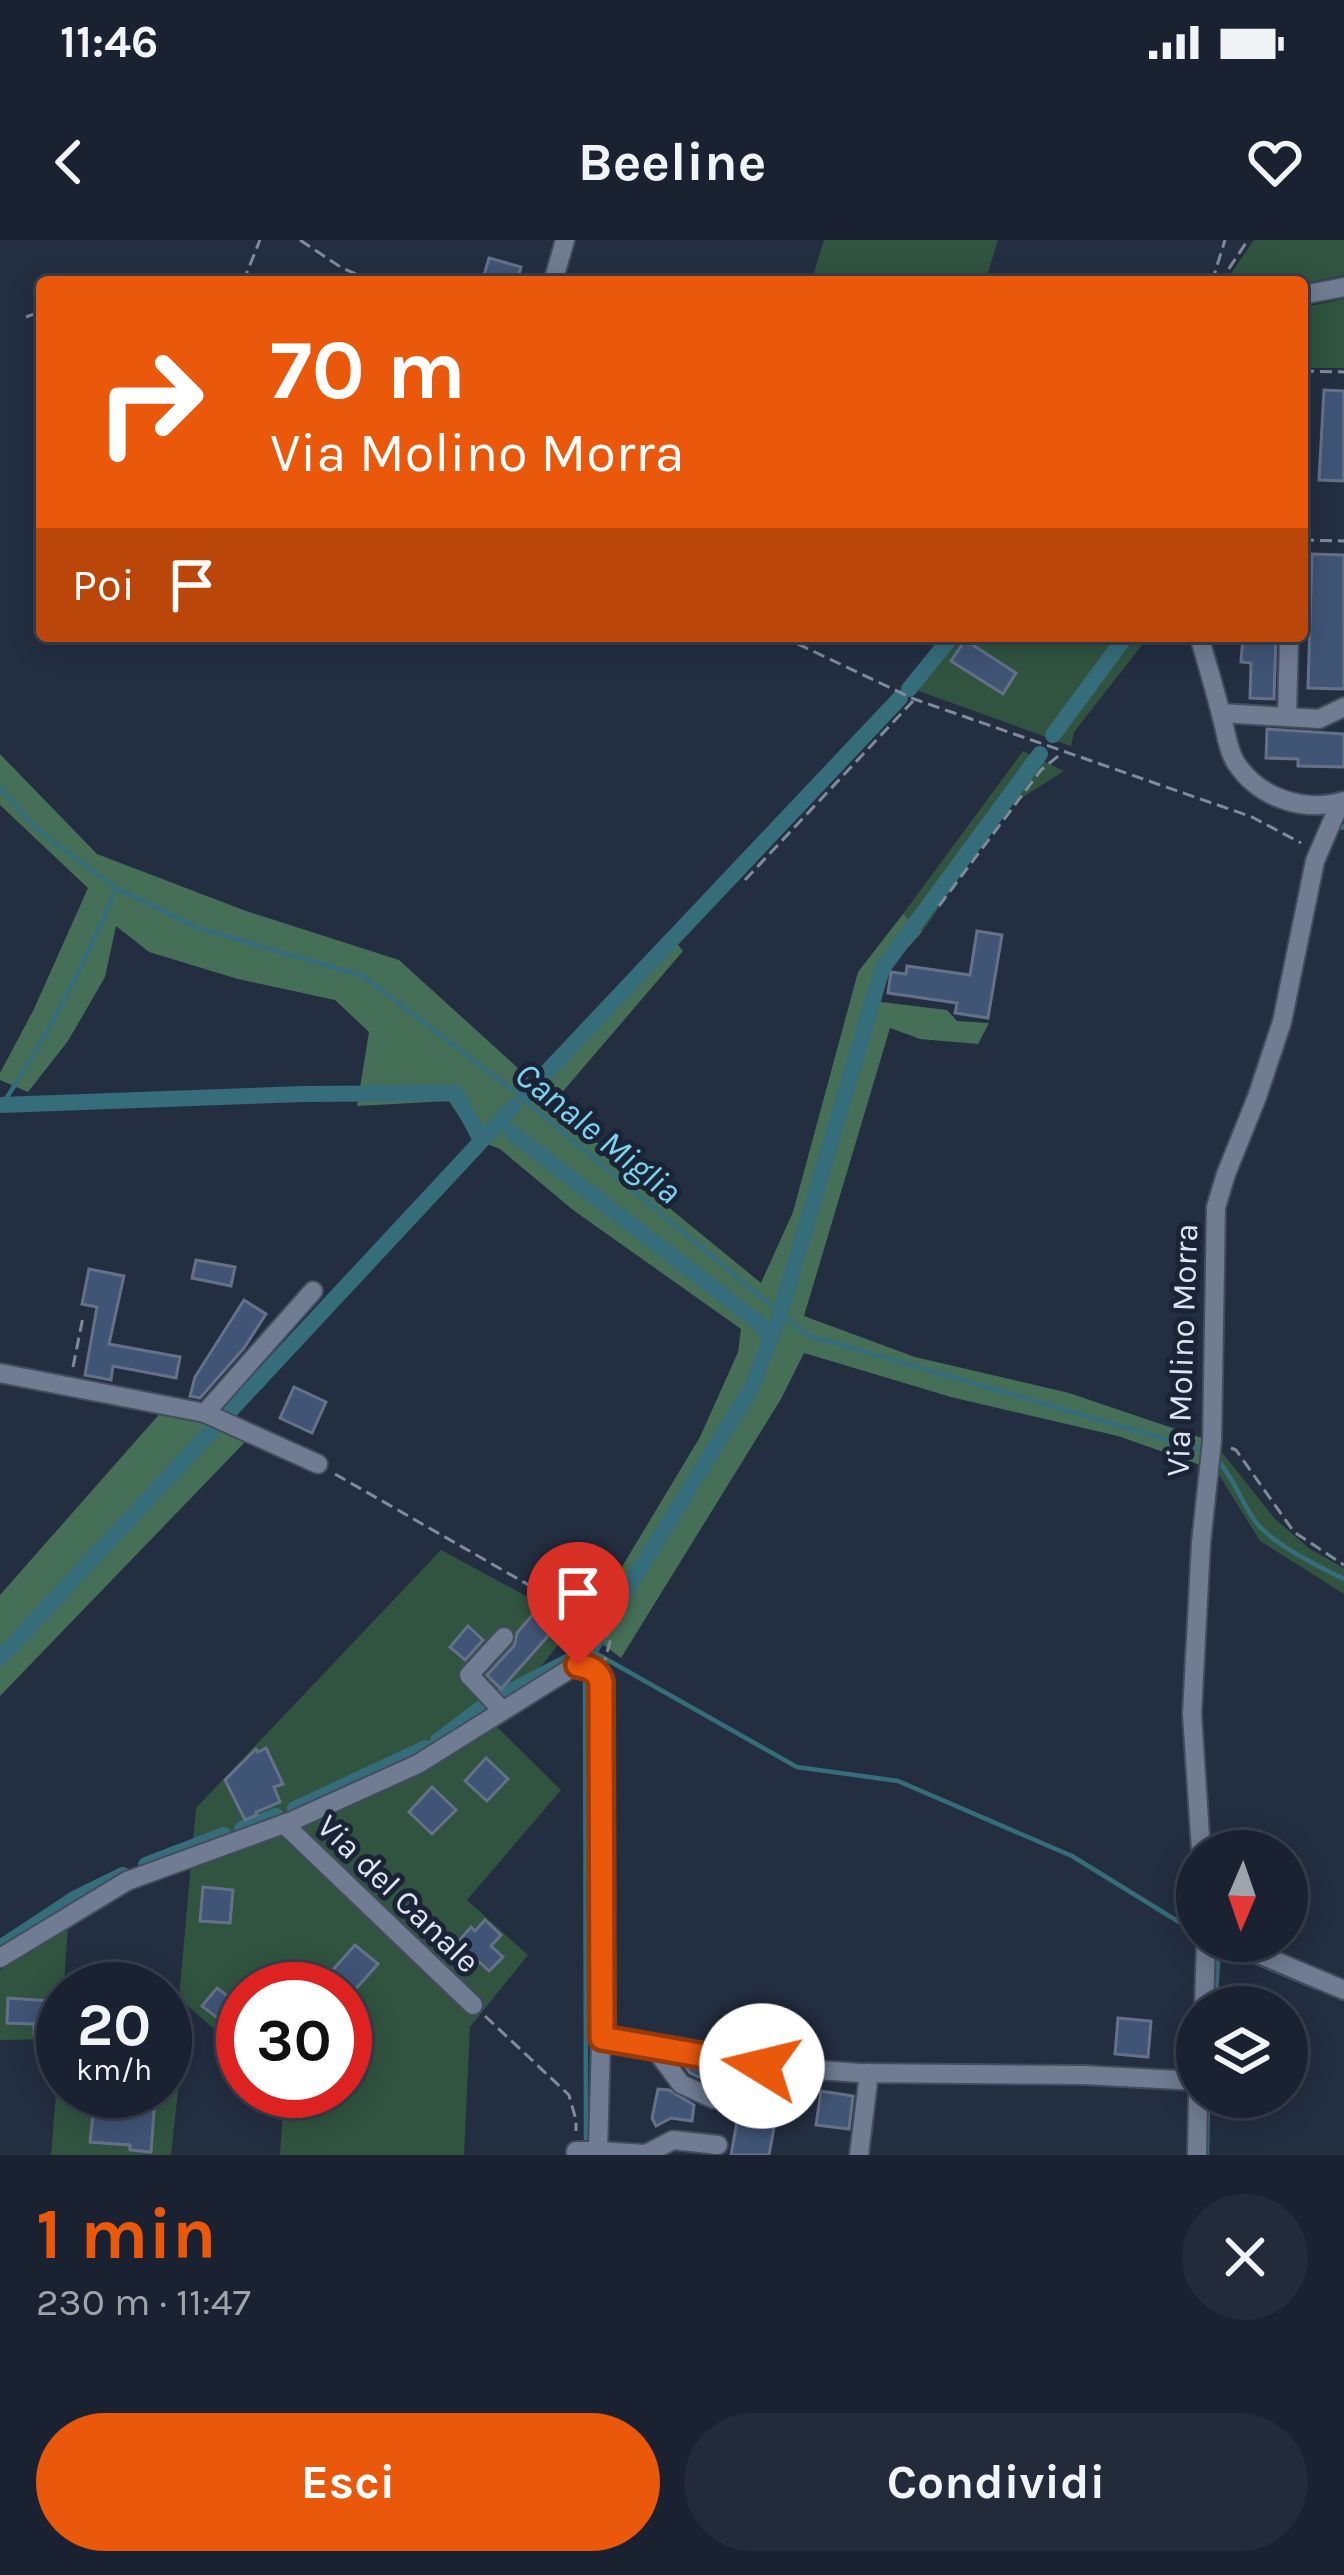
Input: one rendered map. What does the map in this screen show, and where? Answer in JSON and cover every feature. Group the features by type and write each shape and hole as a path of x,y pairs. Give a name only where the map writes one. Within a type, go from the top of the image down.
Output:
{"street":[{"path":"555,276 565,240"},
{"path":"1308,295 1344,287"},
{"path":"1201,642 1233,760 1253,783 1302,805 1342,802"},
{"path":"1287,717 1289,642"},
{"path":"1221,713 1319,719 1344,706"},
{"name":"Via Molino Morra","path":"1200,1830 1192,1714 1212,1441 1216,1207 1282,1022 1319,852 1342,802"},
{"path":"216,1418 313,1291"},
{"path":"0,1373 216,1418 318,1464"},
{"path":"502,1710 469,1675 503,1637"},
{"name":"Via del Canale","path":"0,1958 127,1881 284,1824 418,1764 573,1667 587,1666 601,1682 602,2038"},
{"name":"Via del Canale","path":"284,1824 473,2005"},
{"path":"1278,1962 1344,1990"},
{"path":"598,2150 602,2038 756,2065 869,2074 1176,2080"},
{"path":"656,2049 680,2084 714,2099"},
{"path":"737,2092 756,2065"},
{"path":"859,2155 869,2074"},
{"path":"1197,2155 1198,2118"},
{"path":"576,2153 646,2154 673,2140 718,2145"}],"path":[{"path":"245,276 260,240"},
{"path":"300,240 361,276"},
{"path":"1216,276 1225,240"},
{"path":"1225,276 1248,240"},
{"path":"26,316 36,313"},
{"path":"1308,371 1344,372"},
{"path":"1308,540 1344,541"},
{"path":"795,642 914,699 1252,817 1319,852"},
{"path":"745,880 914,699"},
{"path":"939,906 1041,770 1064,752"},
{"path":"69,1386 83,1317"},
{"path":"1212,1441 1236,1450 1294,1532 1344,1565"},
{"path":"318,1464 595,1623 611,1638 608,1652"},
{"path":"473,2005 569,2096 576,2120 576,2153"}],"green space":[{"path":"824,240 998,240 987,276 813,276"},
{"path":"1254,240 1344,240 1344,275 1308,283 1308,276 1229,276"},
{"path":"1344,299 1344,368 1308,368 1308,306"},
{"path":"952,642 1144,642 1074,732 1071,746 916,690"},
{"path":"1023,751 1064,771 1009,806 922,932 903,914"},
{"path":"0,754 97,854 246,911 399,960 530,1079 668,932 683,951 553,1103 761,1283 793,1212 858,972 903,914 922,932 885,973 881,1002 947,1010 957,1021 989,1023 978,1044 920,1039 890,1028 804,1316 915,1357 1069,1393 1205,1439 1203,1466 1118,1436 951,1397 804,1353 781,1399 621,1658 584,1630 700,1437 738,1352 741,1329 573,1210 500,1149 474,1139 449,1101 357,1106 369,1032 335,1000 238,979 149,952 116,926 105,977 68,1041 28,1092 0,1080 88,888 0,805"},
{"path":"163,1410 201,1416 246,1441 0,1696 0,1595"},
{"path":"1221,1451 1275,1519 1310,1549 1344,1568 1344,1594 1260,1541 1216,1470"},
{"path":"441,1550 576,1623 494,1724 561,1790 467,1900 528,1955 470,2027 464,2155 280,2155 282,2118 372,2118 372,1962 216,1962 216,2031 192,2010 192,1962 182,1962 196,1808"},
{"path":"68,1927 66,1962 36,1962 36,2039 0,2040 0,1971"},
{"path":"54,2118 175,2118 171,2155 51,2155"}],"building":[{"path":"489,258 521,267 519,276 484,276"},
{"path":"1324,390 1344,391 1344,481 1319,480"},
{"path":"1312,554 1344,555 1344,689 1308,688"},
{"path":"968,642 1016,673 1003,694 951,661"},
{"path":"1243,642 1276,642 1274,699 1250,698 1251,663 1241,662"},
{"path":"1267,729 1344,734 1344,767 1298,766 1298,759 1266,758"},
{"path":"977,931 1002,935 988,1018 955,1013 957,1003 888,993 891,972 906,974 907,966 970,975"},
{"path":"196,1260 235,1267 231,1286 192,1278"},
{"path":"89,1269 124,1276 109,1344 180,1357 176,1378 113,1366 111,1380 85,1375 97,1307 82,1304"},
{"path":"244,1300 266,1314 244,1348 200,1398 190,1396 195,1377"},
{"path":"294,1387 326,1402 312,1433 280,1418"},
{"path":"536,1611 555,1628 501,1689 487,1675 514,1646 517,1633"},
{"path":"468,1626 483,1640 465,1660 450,1647"},
{"path":"266,1748 283,1784 274,1787 280,1802 245,1820 225,1780 256,1749"},
{"path":"486,1758 508,1779 487,1801 465,1781"},
{"path":"432,1787 456,1810 432,1834 409,1812"},
{"path":"203,1887 233,1890 230,1923 200,1921"},
{"path":"485,1920 501,1935 491,1946 503,1957 489,1971 458,1942"},
{"path":"355,1945 378,1964 372,1971 372,1962 340,1962"},
{"path":"216,1989 216,2017 202,2006"},
{"path":"8,1998 36,2000 36,2035 34,2024 7,2023"},
{"path":"1118,2018 1151,2021 1148,2057 1115,2054"},
{"path":"685,2066 733,2075 726,2084 709,2082"},
{"path":"762,2080 782,2084 769,2155 731,2155 740,2105 751,2096 758,2097"},
{"path":"658,2089 694,2105 692,2121 671,2118 656,2126 652,2118"},
{"path":"821,2091 853,2096 849,2129 816,2125"},
{"path":"93,2118 153,2118 151,2152 90,2142"}],"waterway":[{"path":"909,689 947,642"},
{"path":"1053,735 1122,642"},
{"path":"526,1094 900,698"},
{"path":"500,1697 590,1650 752,1387 780,1314 882,969 1040,754"},
{"name":"Canale Miglia","path":"0,788 37,829 116,888 198,928 363,976 506,1085 807,1335 1200,1449"},
{"path":"2,1105 65,999 116,888"},
{"path":"0,1105 456,1093 481,1140"},
{"path":"0,1658 514,1106"},
{"path":"511,1132 763,1326 770,1341"},
{"name":"Canale Miglia","path":"1220,1463 1263,1530 1344,1579"},
{"path":"590,1650 797,1767 898,1781 1072,1856 1176,1920"},
{"path":"585,1678 586,2145"},
{"path":"438,1741 487,1704"},
{"path":"295,1809 426,1748"},
{"path":"242,1829 276,1816"},
{"path":"146,1865 224,1835"},
{"path":"0,1948 76,1898 123,1875"},
{"path":"1216,1986 1218,1962"},
{"path":"1254,1962 1316,1988"},
{"path":"1207,2155 1208,2118"}],"route":[{"path":"578,1665 593,1670 601,1682 602,2038 762,2066"}]}
